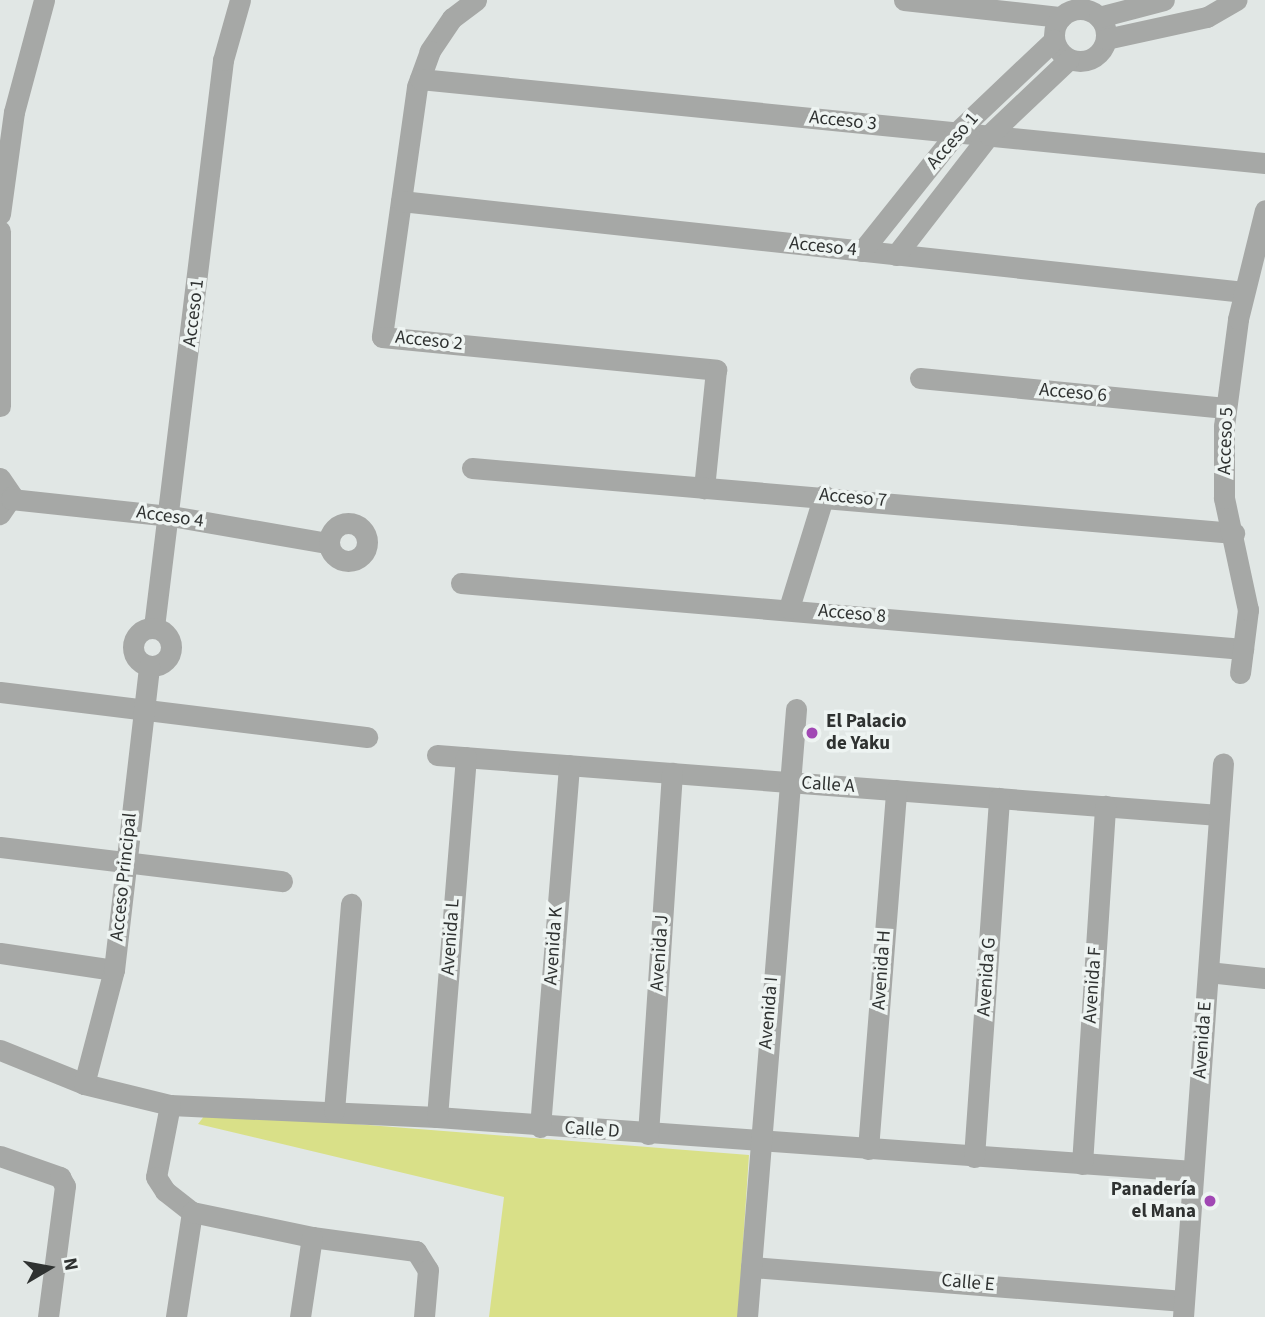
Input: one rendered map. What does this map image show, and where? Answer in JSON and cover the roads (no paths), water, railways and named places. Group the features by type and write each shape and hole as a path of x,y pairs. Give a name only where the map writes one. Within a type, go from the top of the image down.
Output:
{"street":[{"path":"0,214 14,112 44,0"},
{"name":"Acceso 1","path":"149,666 162,664 171,647 167,635 154,627 171,516 223,60 240,0"},
{"name":"Acceso 2","path":"477,0 452,18 430,51 420,79 382,337 716,370 704,488"},
{"path":"904,0 1061,17 1084,9 1099,17 1164,0"},
{"name":"Acceso 1","path":"896,254 989,135 1069,59 1092,58 1106,39 1207,17 1237,0"},
{"name":"Acceso 1","path":"862,251 957,132 1054,40 1061,17"},
{"path":"1099,17 1106,39"},
{"path":"1054,40 1069,59"},
{"name":"Acceso 3","path":"420,79 1265,163"},
{"name":"Acceso 4","path":"401,201 1244,292"},
{"name":"Acceso 5","path":"1240,673 1248,610 1234,533 1224,498 1226,408 1244,292 1265,210"},
{"path":"0,231 0,406"},
{"name":"Acceso 6","path":"919,378 1226,408"},
{"name":"Acceso 7","path":"472,468 704,488 824,495 1234,533"},
{"path":"0,478 8,485 6,506"},
{"path":"789,608 824,495"},
{"name":"Acceso 4","path":"6,506 171,516 328,543"},
{"name":"Acceso 8","path":"461,583 789,608 1243,649"},
{"name":"Acceso Principal","path":"84,1084 114,970 149,666"},
{"path":"0,692 367,737"},
{"name":"Avenida I","path":"747,1317 758,1142 796,709"},
{"name":"Calle A","path":"437,755 1219,815"},
{"name":"Avenida L","path":"437,1117 466,757"},
{"name":"Avenida E","path":"1183,1309 1223,763"},
{"name":"Avenida K","path":"540,1127 569,765"},
{"name":"Avenida J","path":"648,1134 672,773"},
{"name":"Avenida H","path":"868,1149 896,790"},
{"name":"Avenida G","path":"974,1157 999,798"},
{"name":"Avenida F","path":"1082,1164 1105,806"},
{"path":"0,847 282,881"},
{"path":"334,1111 351,904"},
{"path":"0,953 114,970"},
{"path":"1208,972 1265,978"},
{"name":"Calle D","path":"0,1050 84,1084 170,1105 437,1117 540,1127 1194,1171"},
{"path":"170,1105 156,1177 165,1191 192,1212 312,1237 404,1248 423,1259 429,1280 424,1317"},
{"path":"0,1156 60,1177 65,1186 48,1317"},
{"path":"176,1317 192,1212"},
{"path":"300,1317 312,1237"},
{"name":"Calle E","path":"751,1267 1183,1309"}],"place":[{"name":"El Palacio de Yaku","path":"812,733"},
{"name":"Panadería el Mana","path":"1210,1201"}]}
